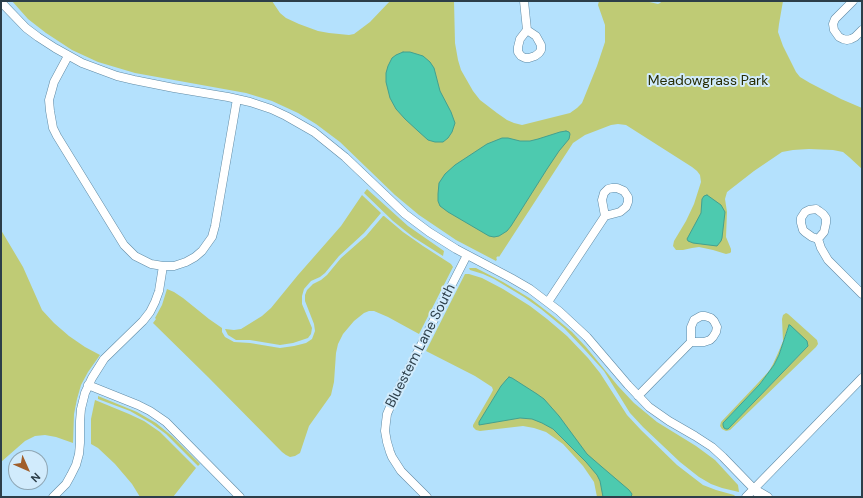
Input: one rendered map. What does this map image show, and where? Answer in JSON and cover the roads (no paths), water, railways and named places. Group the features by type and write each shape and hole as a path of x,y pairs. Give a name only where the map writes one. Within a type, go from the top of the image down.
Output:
{"street":[{"path":"524,1 527,30"},
{"path":"853,1 834,20 834,30 839,37 847,40 855,37 862,30"},
{"path":"1,3 32,33 47,44 94,68 124,78 257,104 278,112 314,132 345,157 405,214 434,236 511,278 548,302 564,315 587,337 638,396 660,415 712,448 754,488 760,497"},
{"path":"68,56 54,82 49,100 53,128 60,142 124,245 140,260 151,264 174,266 186,262 195,257 205,248 213,233 237,99"},
{"path":"548,302 605,216"},
{"path":"818,239 828,260 862,294"},
{"name":"Bluestem Lane South","path":"427,497 402,471 392,457 387,442 387,414 467,255"},
{"path":"53,497 68,480 78,460 81,409 88,386 104,359 143,321 150,312 159,291 163,266"},
{"path":"638,396 691,342"},
{"path":"746,497 862,378"},
{"path":"88,386 138,405 166,422 240,497"},
{"path":"754,488 768,497"}],"park label":[{"name":"Meadowgrass Park","path":"708,81"}]}
